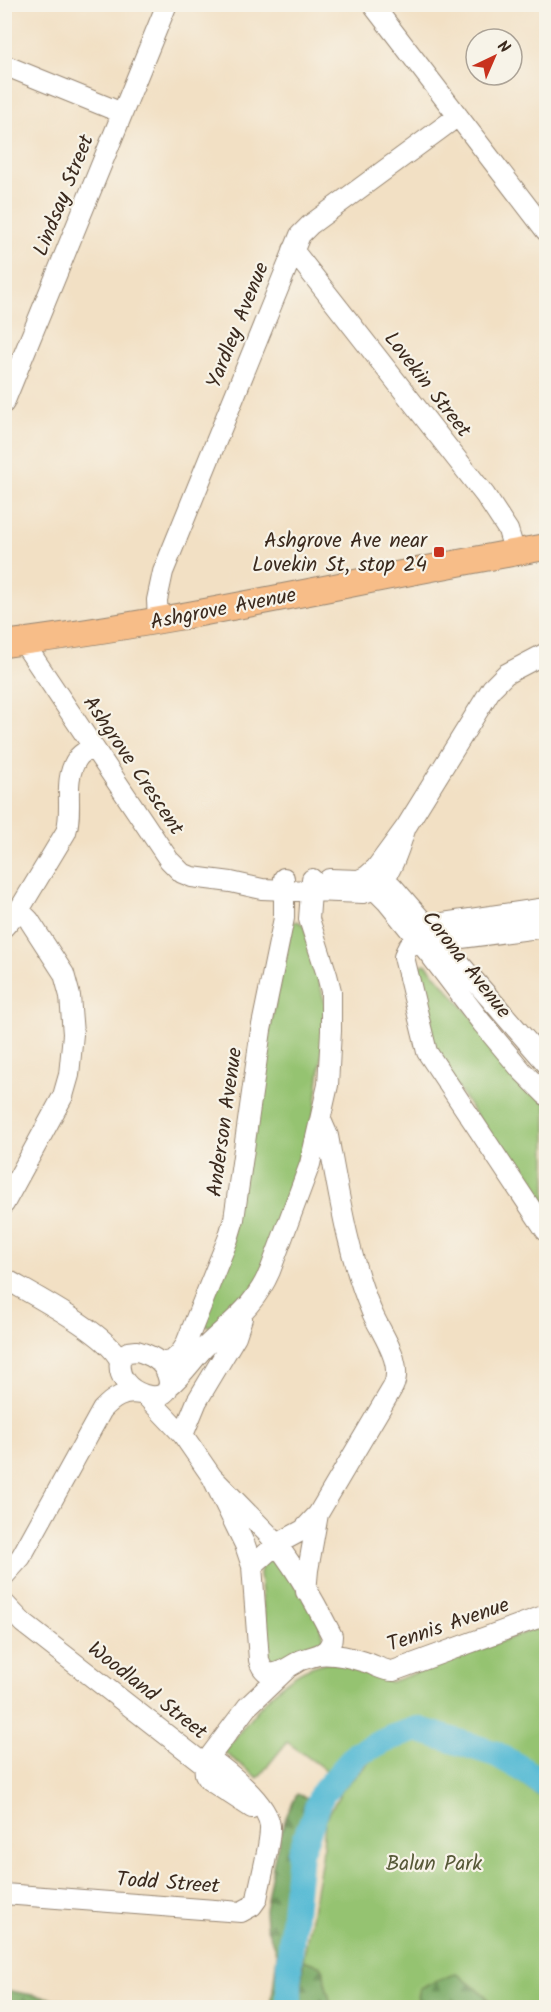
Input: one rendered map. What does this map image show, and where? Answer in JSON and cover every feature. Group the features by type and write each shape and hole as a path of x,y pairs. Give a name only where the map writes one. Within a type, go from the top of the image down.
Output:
{"main road":[{"name":"Ashgrove Avenue","path":"14,643 52,639 158,620 546,547"}],"street":[{"name":"Lindsay Street","path":"4,403 167,4"},
{"path":"372,4 546,231"},
{"path":"4,65 122,113"},
{"name":"Yardley Avenue","path":"158,620 157,600 163,572 300,235 310,225 458,116"},
{"name":"Lovekin Street","path":"293,250 485,495 508,530 515,553"},
{"name":"Ashgrove Crescent","path":"14,643 92,747 176,868 182,873 192,877 228,881 255,876 284,884 311,885 376,880"},
{"path":"376,880 395,861 406,827 492,688 506,674 546,653"},
{"path":"4,927 19,910 66,832 69,820 71,774 77,759 92,747"},
{"name":"Corona Avenue","path":"376,880 546,1063"},
{"name":"Anderson Avenue","path":"153,1358 170,1361 180,1354 185,1346 234,1219 261,1030 283,924 284,884"},
{"path":"102,1410 122,1395 160,1395 243,1312 266,1280 310,1164 328,1085 331,999 329,981 308,911 311,885"},
{"name":"Corona Avenue","path":"429,936 436,924 546,908"},
{"path":"4,1204 66,1088 71,1066 73,1034 71,1008 64,974 19,910"},
{"path":"283,924 290,918 299,917 312,929"},
{"name":"Corona Avenue","path":"429,936 473,936 546,927"},
{"path":"429,936 407,948 404,957 427,1052 546,1231"},
{"name":"Corona Avenue","path":"429,936 482,1023 522,1071 546,1095"},
{"path":"252,1566 276,1544 303,1530 318,1514 393,1387 397,1374 395,1362 358,1276 328,1136 321,1120"},
{"path":"310,1164 318,1159 324,1161 337,1184"},
{"path":"4,1278 76,1320 112,1348 120,1362 123,1377 131,1388 143,1395 183,1435 212,1477 245,1545 252,1566 259,1660 257,1680 247,1707"},
{"path":"183,1435 201,1394 239,1330 243,1312"},
{"path":"76,1320 102,1329 153,1358 167,1374 168,1388 183,1435"},
{"path":"195,1322 196,1329 202,1336 208,1339 215,1338"},
{"path":"4,1575 21,1557 102,1410 108,1389 124,1354 133,1351 153,1358"},
{"name":"Tennis Avenue","path":"212,1477 276,1544 336,1640 365,1662"},
{"path":"306,1592 318,1514"},
{"path":"8,1610 21,1557"},
{"name":"Woodland Street","path":"8,1610 206,1761 205,1774 210,1780 268,1826"},
{"name":"Tennis Avenue","path":"317,1655 338,1656 365,1662 386,1671 395,1671 546,1615"},
{"path":"259,1660 262,1668 270,1673 278,1673 326,1650 332,1638 328,1630"},
{"path":"206,1761 247,1707 288,1668"},
{"name":"Todd Street","path":"4,1894 243,1911 254,1905 257,1899 268,1826"}],"green space":[{"path":"297,921 304,925 327,1011 315,1110 261,1276 228,1316 213,1326 206,1326 204,1323 292,923"},
{"path":"424,964 546,1104 546,1214 543,1215 434,1053 416,976 417,969"},
{"path":"276,1558 319,1619 325,1643 269,1666 260,1573 263,1562"},
{"path":"546,1625 546,1786 496,1754 417,1729 358,1753 322,1794 327,1771 287,1742 258,1778 224,1752 261,1705 276,1690 292,1677 310,1668 328,1663 348,1664 391,1682"},
{"name":"Balun Park","path":"422,1738 462,1756 500,1767 546,1802 546,2007 492,2007 485,1995 456,1973 420,1988 416,2007 332,2007 324,1970 319,1965 303,1960 322,1859 325,1821 342,1790 369,1762 392,1745"},
{"path":"297,1794 313,1800 297,1844 290,1884 286,1946 286,2007 271,2007 277,1955 266,1925 265,1910 275,1855 286,1817"},
{"path":"303,1960 319,1965 324,1970 332,2007 301,2008"},
{"path":"456,1973 485,1995 492,2007 416,2008 420,1988"},
{"path":"5,1990 100,2007 5,2007"}],"waterway":[{"path":"289,2008 289,1963 300,1853 322,1794 358,1753 417,1729 496,1754 546,1786"},
{"path":"4,2006 10,2008"}],"place":[{"name":"Ashgrove Ave near Lovekin St, stop 24","path":"439,552"}]}
